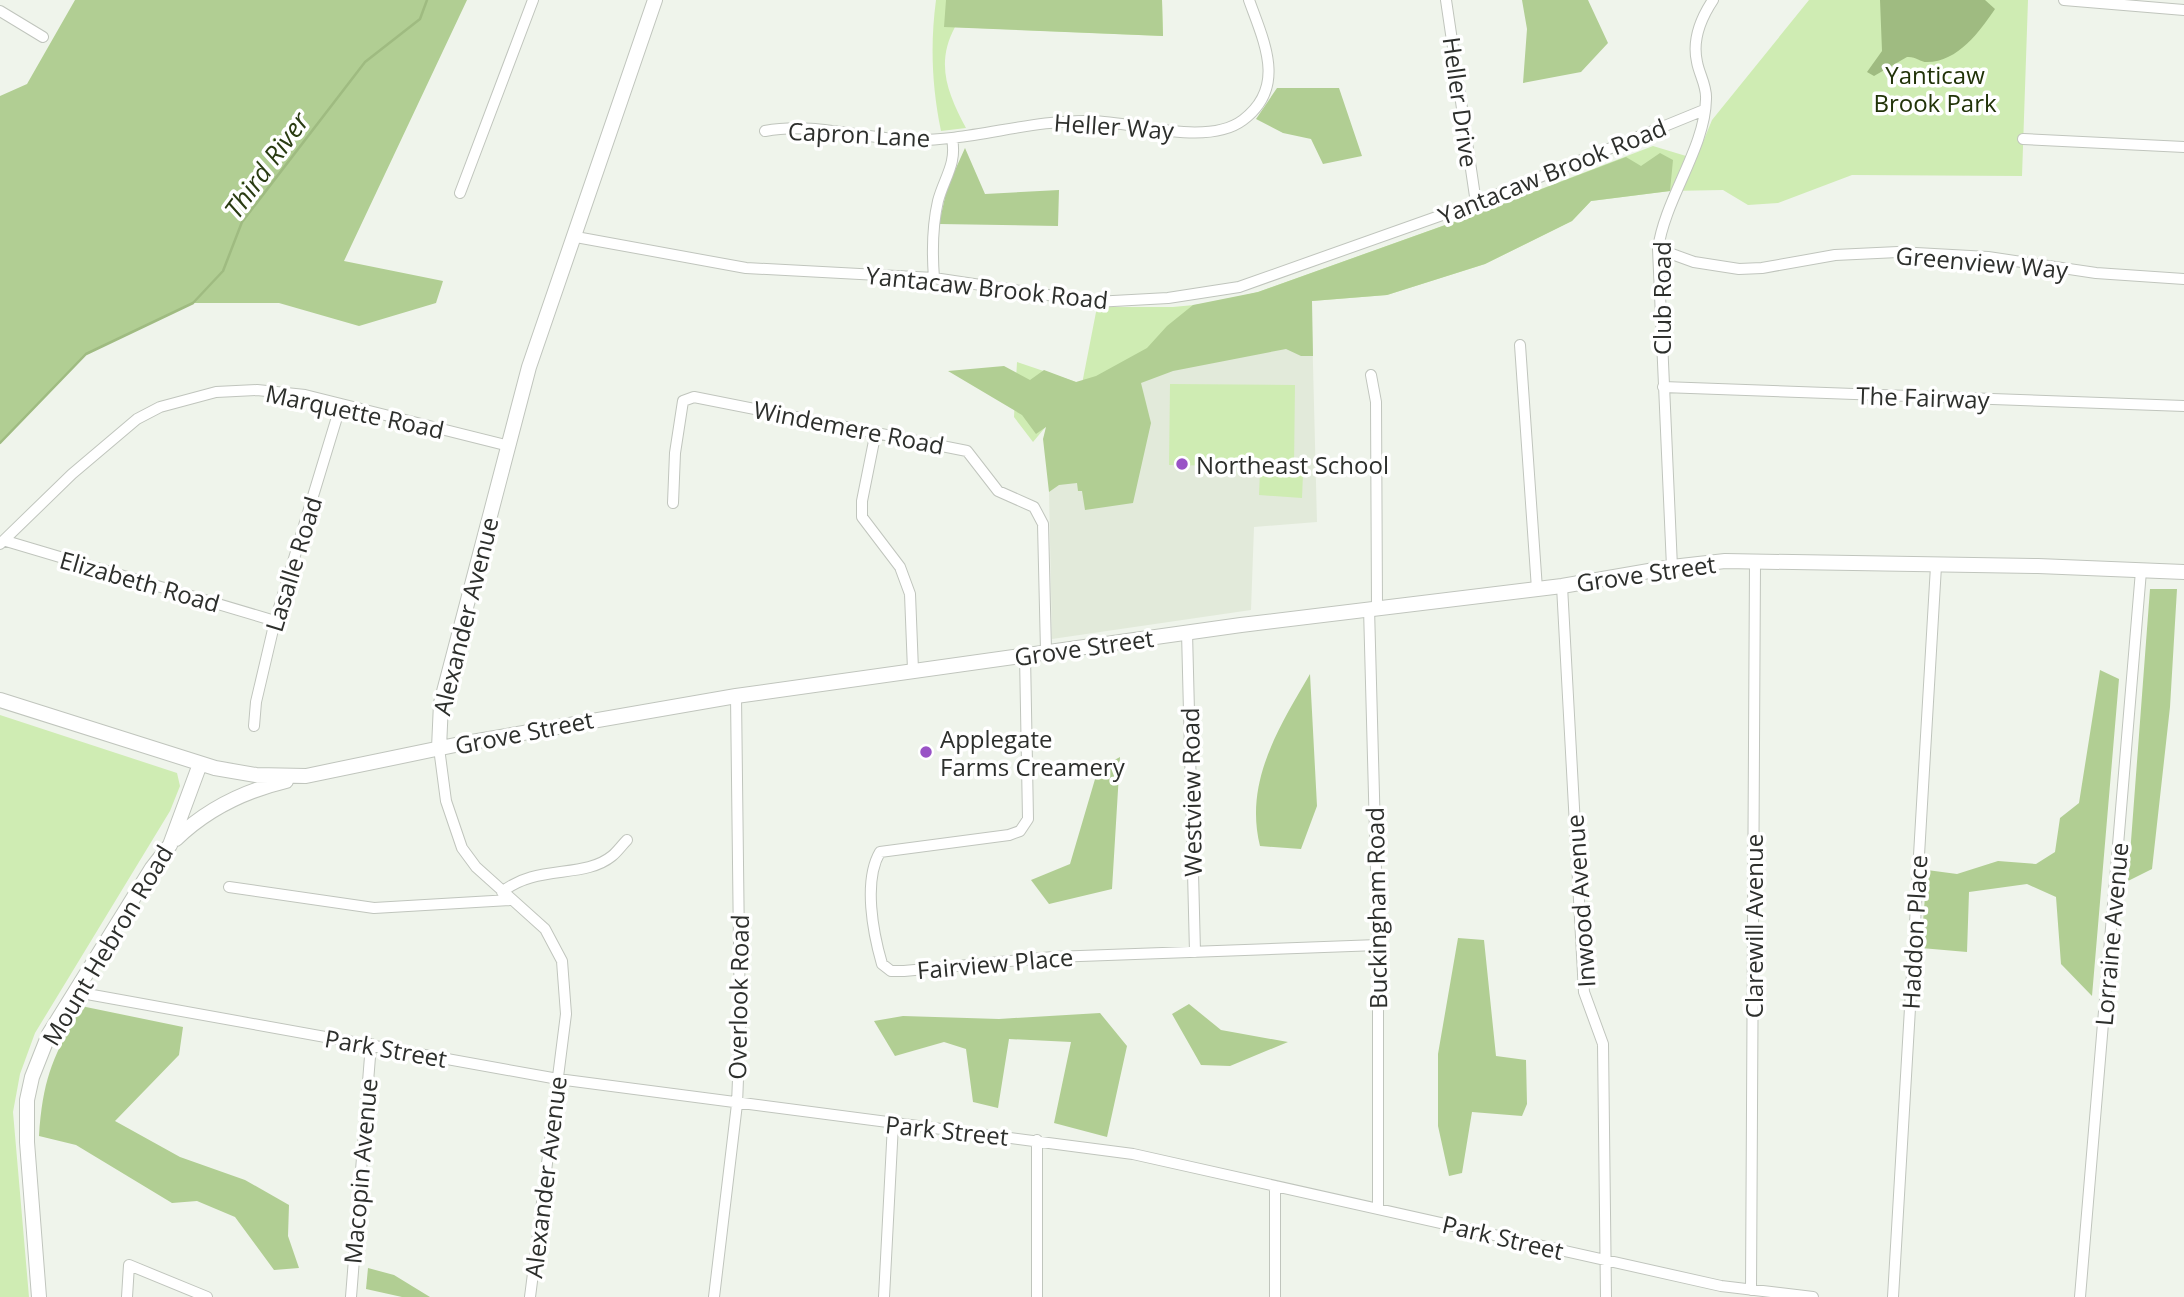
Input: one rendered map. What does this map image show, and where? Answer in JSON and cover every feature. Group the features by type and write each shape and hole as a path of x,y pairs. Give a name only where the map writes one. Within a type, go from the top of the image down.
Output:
{"main road":[{"name":"Alexander Avenue","path":"439,748 441,703 529,367 576,237 655,0"},
{"name":"Grove Street","path":"0,700 200,764 257,775 306,776 439,748 736,696 1187,632 1562,586 1672,567 1725,561 2038,566 2184,572"},
{"name":"Mount Hebron Road","path":"39,1297 27,1100 49,1034 152,868 170,845 200,764"},
{"path":"170,845 192,823 227,801 269,785 306,776"}],"street":[{"path":"3,0 0,9 43,37"},
{"path":"460,193 533,0"},
{"name":"Heller Way","path":"952,139 1045,121 1094,120 1208,133 1233,127 1258,106 1271,74 1270,57 1249,0"},
{"name":"Heller Drive","path":"1446,0 1476,203"},
{"name":"Club Road","path":"1672,567 1658,249 1661,227 1699,132 1706,98 1696,60 1698,34 1703,16 1713,0"},
{"path":"2064,0 2184,10"},
{"name":"Yantacaw Brook Road","path":"576,237 746,268 934,278 1095,302 1168,298 1239,287 1476,203 1703,110"},
{"name":"Capron Lane","path":"765,131 785,127 907,140 952,139"},
{"path":"934,278 934,225 939,199 956,155 952,139"},
{"path":"2023,139 2184,146"},
{"name":"Greenview Way","path":"1658,249 1694,262 1739,269 1762,268 1835,255 1898,252 1988,257 2096,273 2184,279"},
{"path":"1520,345 1537,589"},
{"name":"Buckingham Road","path":"1371,374 1376,402 1373,608 1378,945 1378,1209"},
{"name":"The Fairway","path":"1662,387 2184,406"},
{"name":"Marquette Road","path":"3,542 72,474 137,419 160,407 216,392 257,390 305,395 509,446"},
{"name":"Windemere Road","path":"674,503 675,453 683,401 694,397 876,430 967,451 998,491 1034,508 1043,524 1046,652"},
{"name":"Lasalle Road","path":"254,726 256,702 275,621 341,404"},
{"path":"876,430 862,501 862,517 900,567 910,594 913,670"},
{"name":"Elizabeth Road","path":"3,542 275,621"},
{"name":"Clarewill Avenue","path":"1751,1290 1755,563"},
{"name":"Haddon Place","path":"1893,1297 1936,566"},
{"name":"Lorraine Avenue","path":"2080,1297 2141,571"},
{"name":"Inwood Avenue","path":"1562,586 1584,992 1604,1044 1606,1297"},
{"name":"Westview Road","path":"1187,632 1195,951"},
{"name":"Fairview Place","path":"1025,655 1028,819 1020,831 1010,835 880,852 872,875 873,914 882,964 891,971 904,971 1053,957 1378,945"},
{"name":"Overlook Road","path":"714,1297 737,1104 740,1016 736,696"},
{"name":"Alexander Avenue","path":"439,748 446,802 462,848 475,867 545,929 562,961 566,1014 530,1297"},
{"path":"229,887 374,908 506,896 517,880 596,864 611,858 627,840"},
{"name":"Park Street","path":"76,992 558,1079 1133,1154 1605,1261 1751,1290 1813,1297"},
{"name":"Macopin Avenue","path":"351,1297 371,1044"},
{"path":"884,1297 892,1124"},
{"path":"1037,1140 1037,1297"},
{"path":"1275,1185 1275,1297"},
{"path":"127,1297 129,1265 182,1292 207,1297"}],"shaded area":[{"path":"75,0 467,0 344,261 443,281 436,303 359,326 279,303 193,303 86,354 0,443 0,96 27,84"},
{"path":"946,0 1162,0 1163,36 944,27"},
{"path":"1522,0 1588,0 1608,43 1581,72 1523,83 1527,29"},
{"path":"1880,0 1985,0 1995,9 1967,44 1949,57 1927,62 1907,57 1874,76 1867,72 1882,51"},
{"path":"1277,88 1339,88 1362,156 1323,164 1311,139 1283,133 1256,119"},
{"path":"965,148 985,194 1059,190 1058,226 939,224 947,188"},
{"path":"1660,153 1673,160 1670,191 1591,201 1572,221 1485,264 1387,295 1312,301 1313,356 1301,356 1286,349 1173,371 1141,383 1151,423 1133,503 1085,510 1082,491 1078,491 1077,483 1059,485 1049,492 1043,439 1046,427 1036,434 1022,415 948,371 1004,366 1030,380 1044,370 1076,382 1096,376 1147,348 1167,326 1193,305 1258,292 1626,157 1641,166"},
{"name":"Northeast School","path":"1312,326 1317,522 1254,527 1251,610 1052,639 1049,492 1130,372"},
{"path":"2150,589 2177,589 2170,707 2152,869 2128,881"},
{"path":"2100,670 2119,679 2092,996 2061,964 2056,897 2027,884 1969,892 1967,952 1921,948 1927,870 1957,874 1998,861 2036,864 2055,852 2060,818 2079,803"},
{"path":"1310,674 1317,806 1301,849 1260,846 1256,822 1257,800 1267,756"},
{"path":"1120,757 1112,889 1049,904 1031,880 1070,864 1098,769"},
{"path":"1458,938 1484,940 1496,1056 1526,1060 1527,1104 1522,1116 1472,1112 1462,1173 1449,1176 1438,1126 1438,1054"},
{"path":"1189,1004 1221,1030 1288,1042 1230,1066 1201,1065 1172,1014"},
{"path":"81,1006 183,1027 179,1055 115,1121 180,1157 245,1180 289,1205 288,1236 299,1268 274,1270 235,1217 197,1201 172,1203 76,1145 39,1136 43,1098 51,1068"},
{"path":"1100,1013 1127,1046 1107,1137 1054,1123 1071,1042 1009,1039 998,1108 973,1102 966,1049 944,1042 895,1056 874,1021 903,1016 999,1019"},
{"path":"368,1268 394,1275 430,1297 402,1297 366,1289"}],"green space":[{"path":"936,0 1162,0 1163,36 955,27 946,54 946,79 966,128 941,131 933,66"},
{"name":"Yanticaw Brook Park","path":"1809,0 2028,0 2022,176 1852,175 1778,203 1748,205 1723,190 1670,191 1591,201 1572,221 1485,264 1387,295 1312,301 1130,372 1048,424 1033,442 1014,417 1017,362 1082,384 1097,307 1173,307 1215,303 1258,292 1476,214 1653,146 1696,159 1712,120"},
{"path":"1170,384 1295,385 1294,467 1169,465"},
{"path":"1260,471 1303,474 1302,498 1259,495"},
{"path":"0,715 177,773 180,786 170,811 35,1033 20,1074 13,1112 29,1297 0,1297"}],"waterway":[{"name":"Third River","path":"0,443 86,354 193,303 223,271 242,222 365,62 420,19 427,0"}],"place":[{"name":"Northeast School","path":"1182,464"},
{"name":"Applegate Farms Creamery","path":"926,752"}]}
